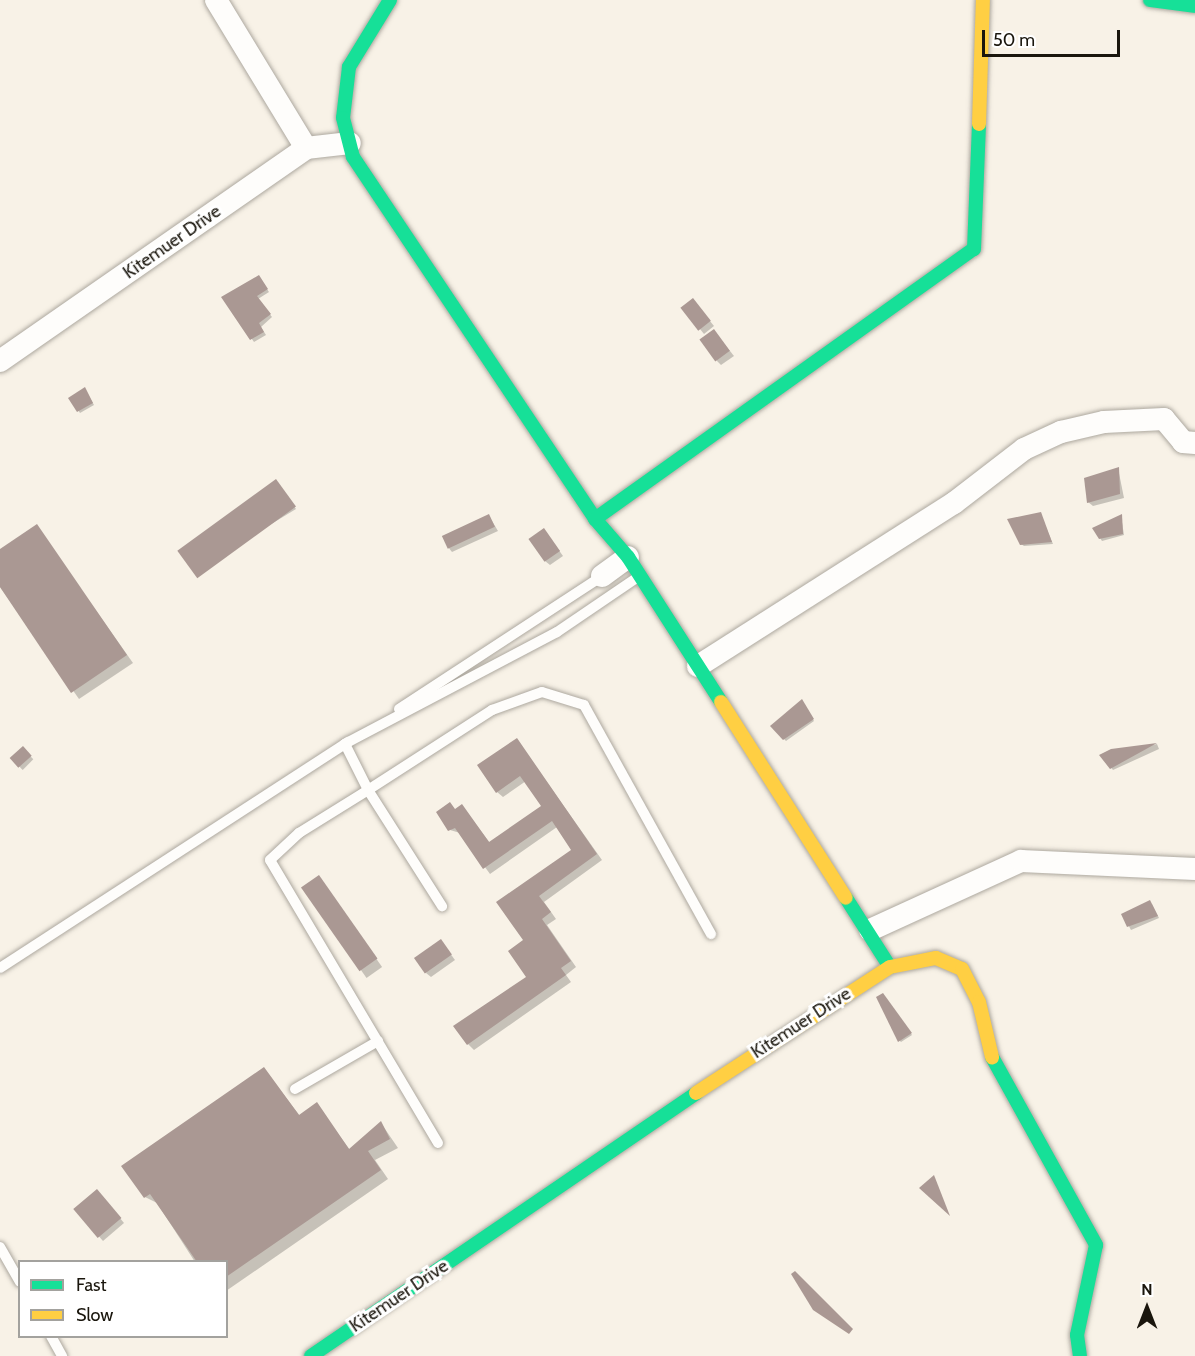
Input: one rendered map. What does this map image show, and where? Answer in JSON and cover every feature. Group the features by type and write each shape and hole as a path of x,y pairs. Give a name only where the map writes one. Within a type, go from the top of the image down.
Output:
{"street":[{"path":"216,0 306,148"},
{"path":"390,0 349,67 343,118 353,157 595,519 634,566 870,930 890,967 936,958 962,969 975,994 984,1041 1096,1245 1077,1335 1080,1356"},
{"path":"595,519 974,249 983,0"},
{"path":"1150,0 1195,6"},
{"name":"Kitemuer Drive","path":"0,361 306,148 350,144"},
{"path":"698,666 954,503 1024,449 1061,432 1104,422 1164,419 1183,442 1195,443"},
{"path":"602,576 634,566"},
{"path":"870,930 1021,861 1195,869"},
{"name":"Kitemuer Drive","path":"312,1356 817,1011 890,967"}],"lane":[{"path":"345,744 557,632 634,566"},
{"path":"0,968 602,576"},
{"path":"438,1143 270,860 299,833 492,710 542,692 584,705 711,934"},
{"path":"345,744 368,790 442,906"},
{"path":"295,1089 378,1041"},
{"path":"0,1247 18,1278"},
{"path":"52,1338 62,1356"}],"building":[{"path":"259,275 268,289 257,296 271,314 259,323 264,332 250,340 221,297"},
{"path":"693,298 711,321 698,331 680,308"},
{"path":"714,329 730,351 715,361 699,340"},
{"path":"85,387 93,403 77,412 68,398"},
{"path":"1119,467 1120,494 1087,503 1084,478"},
{"path":"276,479 296,507 197,578 177,551"},
{"path":"1041,512 1052,542 1020,545 1007,519"},
{"path":"489,514 495,527 448,549 442,536"},
{"path":"1122,514 1123,534 1099,539 1092,528"},
{"path":"37,524 127,655 71,693 0,587 0,549"},
{"path":"544,528 560,551 544,562 528,539"},
{"path":"802,699 814,719 783,740 770,726"},
{"path":"517,738 597,854 539,896 551,912 542,919 571,961 561,968 566,975 467,1045 453,1026 526,977 508,951 523,940 496,902 571,850 552,821 483,869 455,828 448,831 436,812 450,802 455,809 462,804 489,842 541,806 520,776 496,793 477,765"},
{"path":"1157,743 1110,769 1099,755 1111,749"},
{"path":"23,746 32,756 18,768 10,758"},
{"path":"319,875 378,959 359,971 301,888"},
{"path":"1150,900 1158,916 1127,927 1121,914"},
{"path":"441,939 452,955 425,973 414,958"},
{"path":"883,993 912,1033 898,1042 876,997"},
{"path":"264,1067 299,1115 317,1102 349,1149 381,1121 390,1139 368,1151 381,1170 228,1276 228,1260 196,1260 150,1194 144,1198 121,1166"},
{"path":"934,1175 950,1216 919,1188"},
{"path":"97,1189 121,1218 98,1238 73,1209"},
{"path":"795,1271 853,1329 849,1334 813,1310 791,1274"}],"traffic: fast":[{"path":"390,0 349,67 343,118 353,157 595,519 628,557 721,702"},
{"path":"1150,0 1195,6"},
{"path":"595,519 974,249 979,124"},
{"path":"846,898 890,967"},
{"path":"992,1057 1096,1245 1077,1335 1080,1356"},
{"path":"311,1356 696,1093"}],"traffic: slow":[{"path":"979,124 983,0"},
{"path":"721,702 846,898"},
{"path":"696,1093 890,967 936,958 962,969 979,1002 992,1057"}]}
